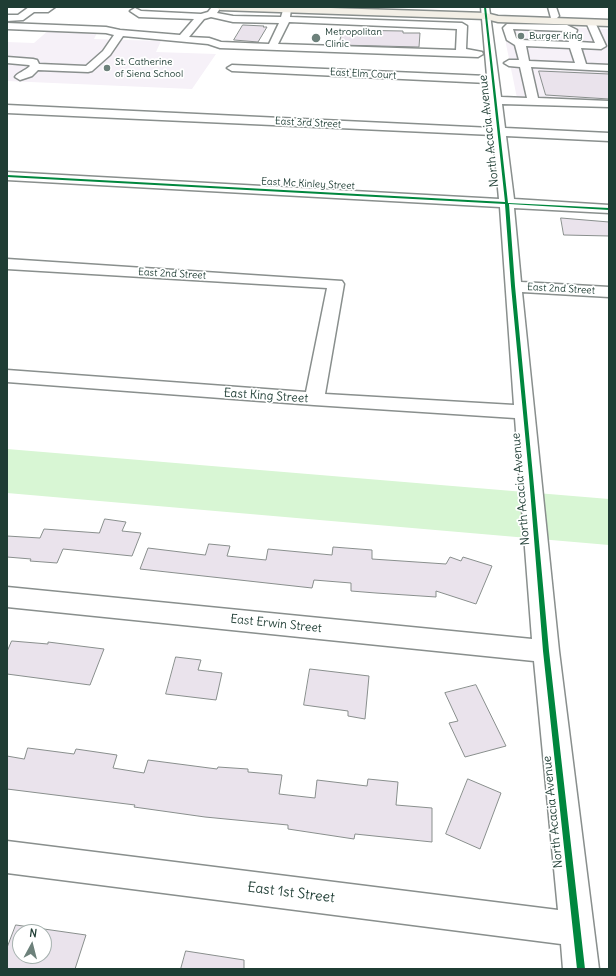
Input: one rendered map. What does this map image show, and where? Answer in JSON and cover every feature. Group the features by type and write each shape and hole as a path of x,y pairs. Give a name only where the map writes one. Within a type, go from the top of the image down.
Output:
{"main road":[{"path":"220,7 287,9 336,20 356,9 422,11 435,23 447,11 482,44"},
{"path":"482,44 496,14 553,12 588,17 609,23"},
{"path":"482,44 498,19 609,18"}],"street":[{"path":"7,18 20,18 32,9 48,9 51,7"},
{"path":"272,47 284,23 287,9"},
{"path":"133,11 139,14 210,13 233,19 284,23 336,20 435,23 524,64 609,68"},
{"path":"183,38 210,13"},
{"path":"588,17 603,42 609,64"},
{"path":"106,30 115,21"},
{"path":"7,26 106,30 120,33 183,38 220,45 272,47 464,53 482,44"},
{"path":"581,66 574,45 571,32 572,30 568,28 510,26 508,28 512,40 520,43 574,45 603,42"},
{"path":"551,65 541,31 571,32"},
{"path":"89,75 120,33"},
{"path":"114,43 128,45"},
{"path":"520,43 533,100"},
{"path":"464,53 461,50 482,44"},
{"path":"482,44 533,100 609,104"},
{"name":"East Elm Court","path":"232,68 482,44"},
{"name":"North Acacia Avenue","path":"482,44 500,132 546,651 575,929 581,969"},
{"path":"7,60 33,62 35,67"},
{"path":"35,67 89,75"},
{"path":"20,77 28,74 35,67"},
{"path":"7,76 89,75"},
{"name":"East 3rd Street","path":"7,109 609,137"},
{"name":"East Mc Kinley Street","path":"7,176 609,209"},
{"name":"East 2nd Street","path":"7,264 336,284 314,399"},
{"name":"East 2nd Street","path":"513,286 609,292"},
{"name":"East King Street","path":"7,376 314,399 524,412"},
{"name":"East Erwin Street","path":"7,597 546,651"},
{"name":"East 1st Street","path":"7,857 575,929"}],"shaded area":[{"path":"505,27 609,29 609,107 518,103 506,44"},
{"name":"St. Catherine of Siena School","path":"50,29 98,31 94,39 161,41 156,52 216,54 192,89 7,81 7,42 34,43"}],"green space":[{"path":"7,449 609,499 609,545 7,493"}],"building":[{"path":"243,25 267,27 258,42 234,40"},
{"path":"343,30 403,31 403,33 420,33 419,47 339,45"},
{"path":"539,71 609,74 609,99 546,95"},
{"path":"561,218 609,222 609,236 564,235"},
{"path":"105,519 126,522 122,531 141,533 132,556 63,549 57,563 30,561 31,559 7,557 7,536 40,538 44,529 99,533"},
{"path":"209,544 230,546 227,556 266,560 268,549 332,555 333,547 372,550 372,559 446,564 450,557 461,561 463,557 492,566 476,604 436,591 436,597 376,593 351,591 351,583 314,580 312,588 140,569 148,548 205,555"},
{"path":"12,641 48,644 48,642 104,649 90,685 7,674 7,652"},
{"path":"176,657 201,660 198,670 222,673 216,700 166,694"},
{"path":"310,669 369,676 365,719 348,716 348,711 304,705"},
{"path":"476,685 506,746 465,757 449,723 458,721 445,693"},
{"path":"28,748 74,754 76,749 117,755 113,768 144,773 148,760 217,769 218,767 248,769 248,772 282,775 279,794 315,798 317,780 367,786 368,779 398,782 396,805 432,808 432,842 355,834 354,839 288,829 288,825 205,817 134,807 135,805 7,789 7,756 24,759"},
{"path":"468,779 501,793 480,849 446,834"},
{"path":"52,930 86,935 75,969 7,969 7,948 12,935 12,964 52,964"},
{"path":"186,951 244,960 244,969 181,969"}],"cycle path":[{"path":"485,7 507,204 546,651 581,969"},
{"path":"7,176 609,209"}],"place":[{"name":"Burger King","path":"521,36"},
{"name":"Metropolitan Clinic","path":"316,38"},
{"name":"St. Catherine of Siena School","path":"107,68"}]}
